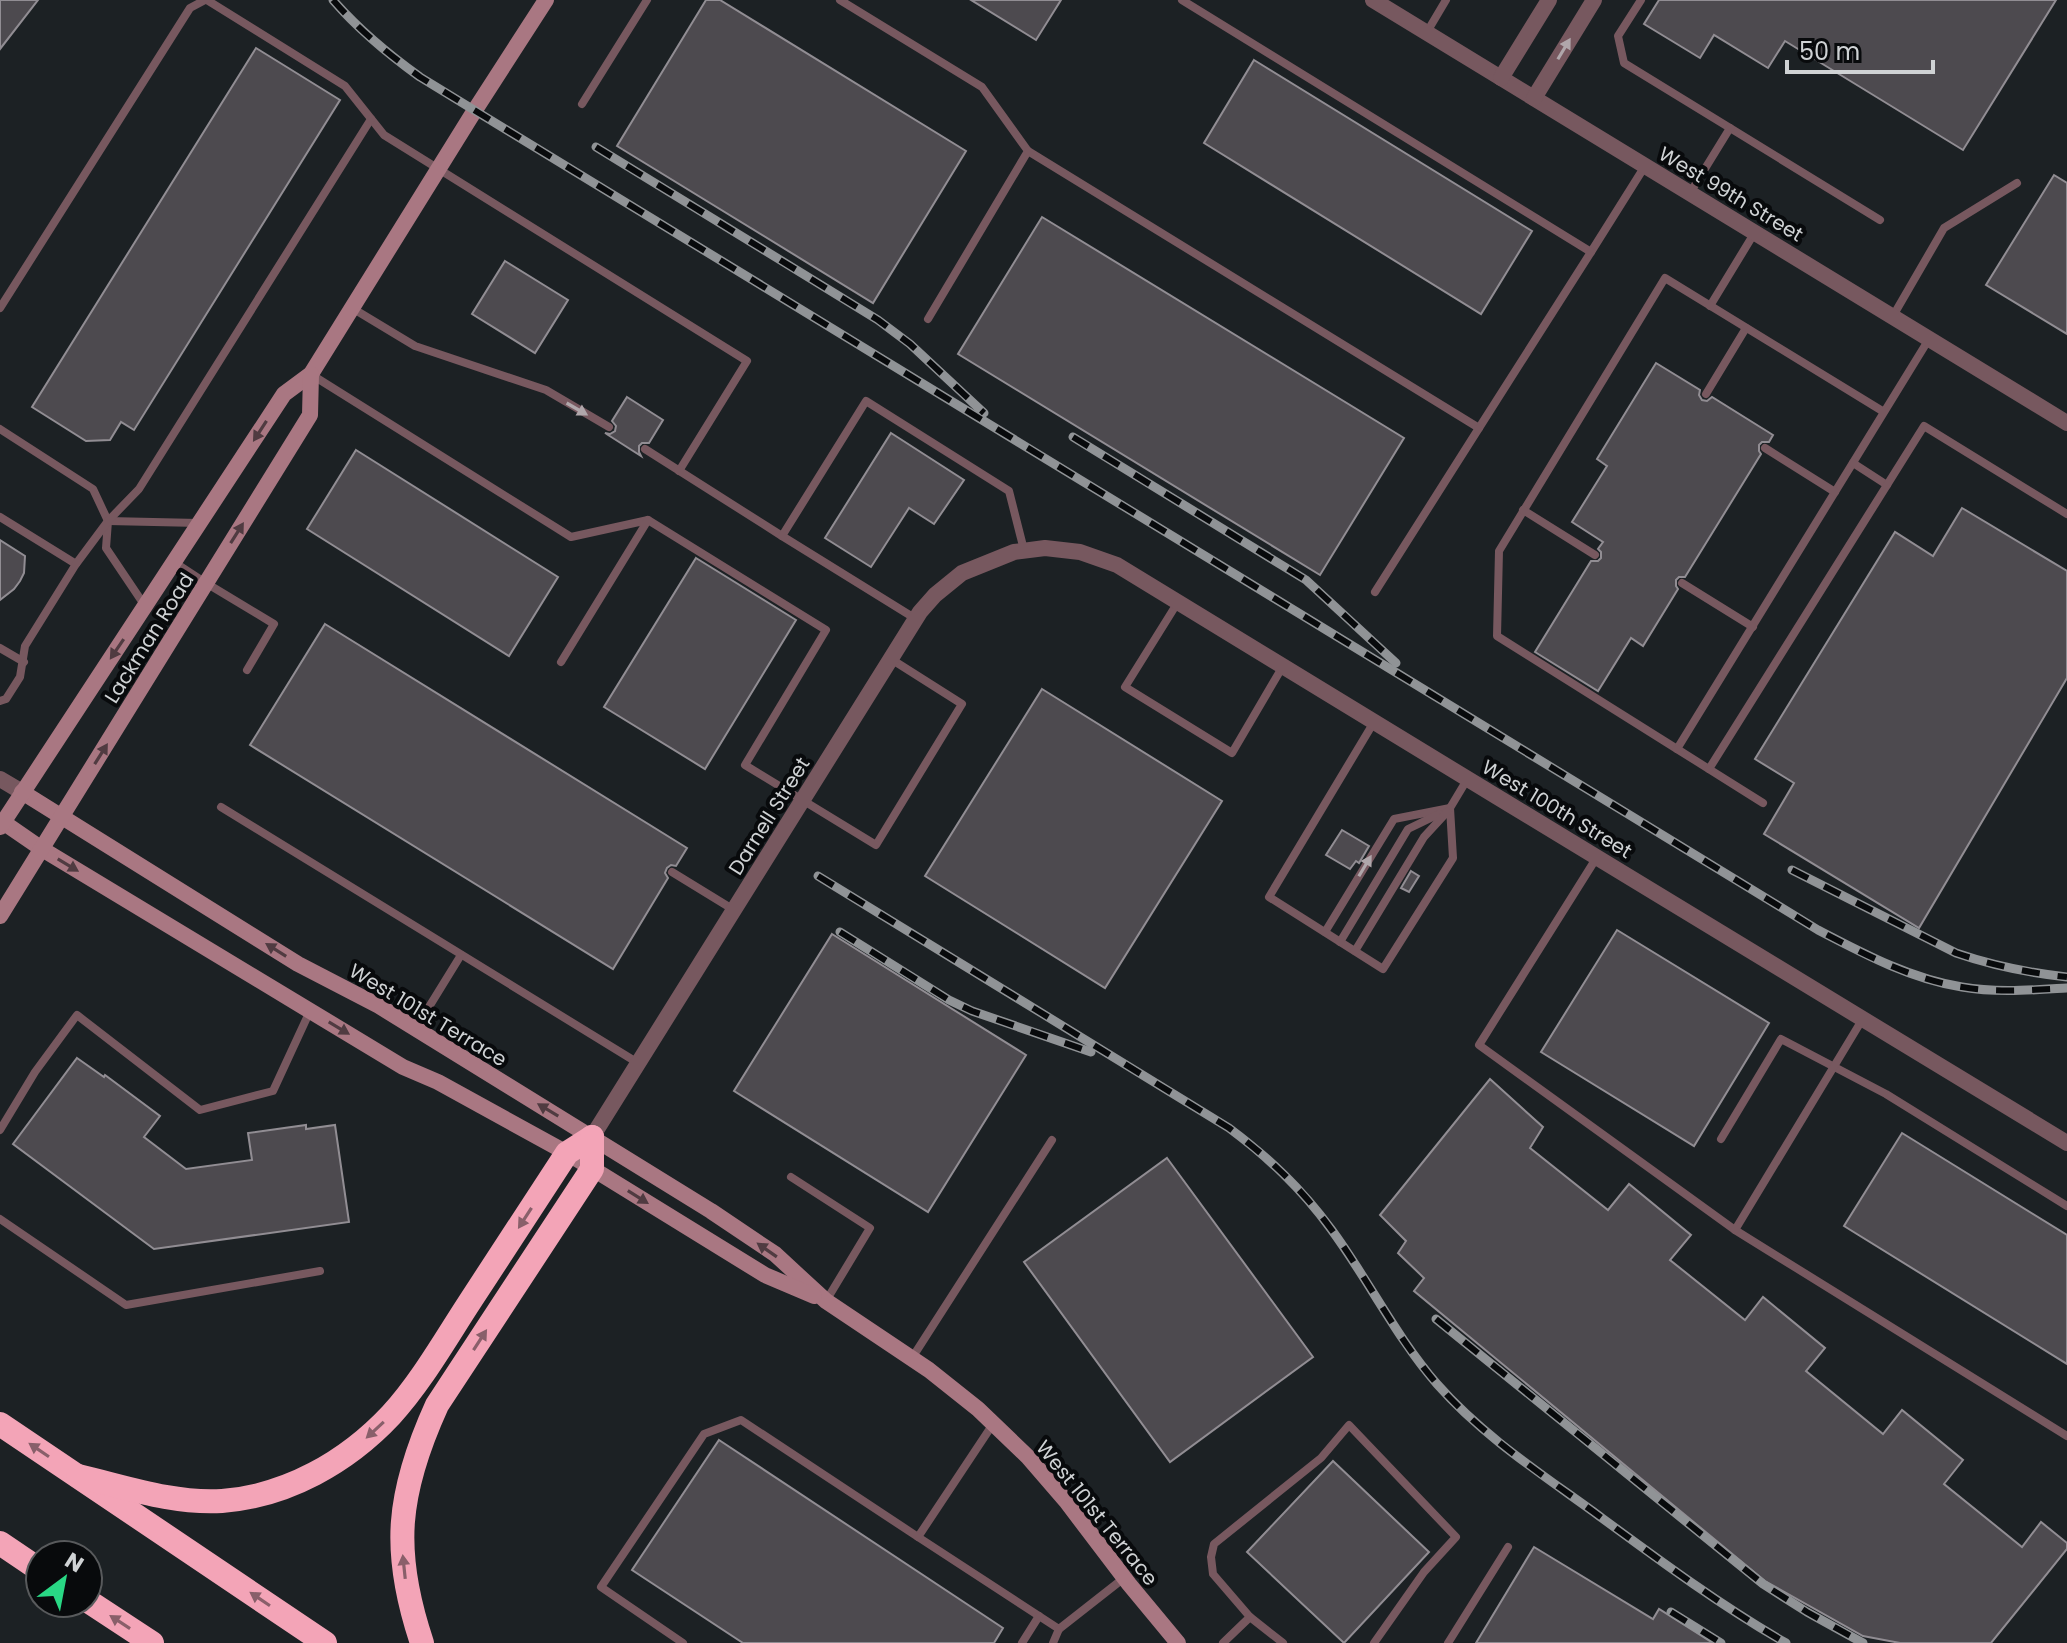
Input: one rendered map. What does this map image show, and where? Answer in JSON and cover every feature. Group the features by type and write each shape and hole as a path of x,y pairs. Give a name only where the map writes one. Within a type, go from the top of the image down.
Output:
{"highway":[{"path":"78,1476 174,1499 222,1501 276,1490 307,1478 341,1459 392,1414 567,1153 592,1137"},
{"path":"422,1643 407,1592 401,1533 405,1499 423,1435 437,1405 592,1169 592,1137"},
{"path":"0,1424 325,1643"},
{"path":"0,1543 24,1559"},
{"path":"104,1612 152,1643"}],"main road":[{"name":"Lackman Road","path":"1,823 284,394 311,374 546,0"},
{"name":"Lackman Road","path":"0,916 310,415 311,374"},
{"name":"West 101st Terrace","path":"22,792 298,964 416,1028 775,1254 826,1301 929,1370 1028,1457 1178,1643"},
{"name":"West 101st Terrace","path":"1,823 403,1067 438,1082 567,1153 765,1275 826,1301"}],"street":[{"name":"West 99th Street","path":"1373,0 2067,423"},
{"path":"1501,78 1549,0"},
{"path":"1534,98 1594,0"},
{"name":"West 100th Street","path":"1019,552 1045,548 1080,552 1117,565 2067,1143"},
{"name":"Darnell Street","path":"592,1137 916,619 935,595 962,573 1019,552"},
{"name":"West 101st Terrace","path":"0,779 22,792"}],"lane":[{"path":"0,308 190,8 206,0 345,86 384,135 747,361 679,471"},
{"path":"582,104 647,0"},
{"path":"840,0 982,87 1028,151 1479,428"},
{"path":"1182,0 1591,252"},
{"path":"1427,32 1446,0"},
{"path":"1641,0 1618,36 1624,63 1880,220"},
{"path":"0,701 6,699 20,677 25,646 76,564 108,521 139,489 371,119"},
{"path":"1690,193 1730,128"},
{"path":"928,319 1028,151"},
{"path":"1375,592 1645,166"},
{"path":"1892,317 1944,228 2017,183"},
{"path":"1710,306 1755,232"},
{"path":"1763,803 1497,636 1499,551 1665,278 1884,412"},
{"path":"352,308 415,346 546,390 609,427"},
{"path":"1706,394 1746,328"},
{"path":"1677,749 1929,339"},
{"path":"311,374 571,537 648,520 826,630 745,765 876,845 962,704 891,659"},
{"path":"782,536 866,401 1009,491 1019,552"},
{"path":"1709,769 1924,426 2067,514"},
{"path":"0,429 93,489 108,521 106,548 145,606"},
{"path":"1765,448 1835,492"},
{"path":"645,449 916,619"},
{"path":"1853,463 1887,485"},
{"path":"1523,510 1595,555"},
{"path":"0,517 76,564"},
{"path":"561,662 648,520"},
{"path":"108,521 200,523"},
{"path":"174,562 274,624 247,670"},
{"path":"1682,583 1753,627"},
{"path":"1178,602 1125,687 1232,753 1283,666"},
{"path":"0,648 24,662"},
{"path":"1374,722 1269,897 1383,969 1453,858 1450,808"},
{"path":"1355,951 1424,837 1450,808 1468,778"},
{"path":"221,807 638,1063"},
{"path":"1325,932 1394,819 1450,808"},
{"path":"1340,942 1408,829 1450,808"},
{"path":"1597,857 1479,1045 1735,1230 2067,1436"},
{"path":"672,872 734,910"},
{"path":"416,1028 461,955"},
{"path":"0,1130 35,1072 77,1015 200,1110 273,1091 310,1011"},
{"path":"1735,1230 1862,1020"},
{"path":"1721,1139 1781,1039 1886,1094 2067,1206"},
{"path":"912,1358 1052,1140"},
{"path":"791,1177 870,1228 826,1301"},
{"path":"0,1219 126,1305 320,1271"},
{"path":"683,1643 601,1587 704,1434 741,1420 1059,1629"},
{"path":"918,1537 993,1424"},
{"path":"1283,1643 1250,1617 1213,1574 1211,1557 1214,1544 1321,1458 1349,1425 1456,1537 1424,1572 1374,1643"},
{"path":"1448,1643 1508,1547"},
{"path":"1053,1643 1059,1629 1124,1578"},
{"path":"1022,1643 1039,1616"},
{"path":"1223,1643 1250,1617"}],"building":[{"path":"0,0 38,0 0,49"},
{"path":"706,0 720,0 966,151 873,303 617,146"},
{"path":"971,0 1061,0 1036,40"},
{"path":"1659,0 2056,0 1963,150 1785,41 1768,68 1714,35 1700,58 1644,24"},
{"path":"256,48 340,100 134,430 121,422 110,440 86,441 32,407"},
{"path":"1254,60 1532,231 1481,314 1204,143"},
{"path":"2054,175 2067,183 2067,334 1986,285"},
{"path":"1042,217 1404,438 1320,575 958,354"},
{"path":"505,261 568,300 535,353 472,314"},
{"path":"1656,363 1700,390 1702,400 1712,397 1773,435 1769,442 1759,445 1761,454 1685,577 1676,580 1678,589 1643,646 1631,638 1598,691 1535,652 1591,561 1601,558 1598,549 1603,542 1572,522 1607,466 1597,459"},
{"path":"627,397 663,420 649,443 639,446 641,456 605,433 615,431 612,421"},
{"path":"891,433 964,480 934,524 909,508 871,567 825,538"},
{"path":"356,450 558,577 509,656 307,529"},
{"path":"1962,508 2067,571 2067,678 1919,928 1764,834 1794,783 1755,759 1895,532 1933,556"},
{"path":"0,540 25,556 20,581 0,600"},
{"path":"696,558 796,620 705,769 604,707"},
{"path":"325,624 687,848 676,866 667,868 665,873 668,878 613,969 250,745"},
{"path":"1042,689 1222,801 1105,988 925,876"},
{"path":"1342,830 1369,846 1359,863 1356,861 1350,869 1326,855"},
{"path":"1411,871 1419,876 1409,892 1401,888"},
{"path":"1617,930 1769,1023 1694,1146 1541,1052"},
{"path":"832,934 1026,1055 928,1212 734,1091"},
{"path":"77,1058 160,1116 144,1137 186,1169 252,1160 248,1133 306,1125 306,1129 335,1125 349,1222 154,1249 13,1144"},
{"path":"1490,1079 1543,1127 1530,1148 1608,1210 1629,1184 1691,1235 1670,1260 1745,1320 1763,1297 1825,1348 1806,1371 1883,1434 1902,1410 1963,1460 1944,1484 2022,1547 2041,1522 2067,1543 2067,1549 1991,1643 1900,1643 1863,1636 1765,1581 1414,1291 1424,1278 1398,1253 1406,1241 1380,1215"},
{"path":"1902,1133 2067,1235 2067,1364 1844,1226"},
{"path":"1167,1158 1313,1357 1170,1462 1024,1262"},
{"path":"719,1440 1003,1628 994,1643 743,1643 632,1570"},
{"path":"1333,1461 1429,1552 1344,1643 1247,1552"},
{"path":"1534,1547 1653,1619 1659,1609 1713,1643 1476,1643"}],"railway":[{"path":"333,0 374,41 420,77 1818,930 1888,964 1943,983 1975,989 2067,988"},
{"path":"596,147 878,320 910,344 984,413"},
{"path":"1073,437 1306,580 1396,663"},
{"path":"1792,870 1956,953 2011,968 2067,977"},
{"path":"818,876 1244,1139 1284,1174 1320,1214 1422,1366 1472,1419 1530,1466 1663,1562 1786,1643"},
{"path":"840,932 972,1011 1091,1052"},
{"path":"1436,1319 1763,1584 1863,1643"},
{"path":"1671,1612 1721,1643"}]}
